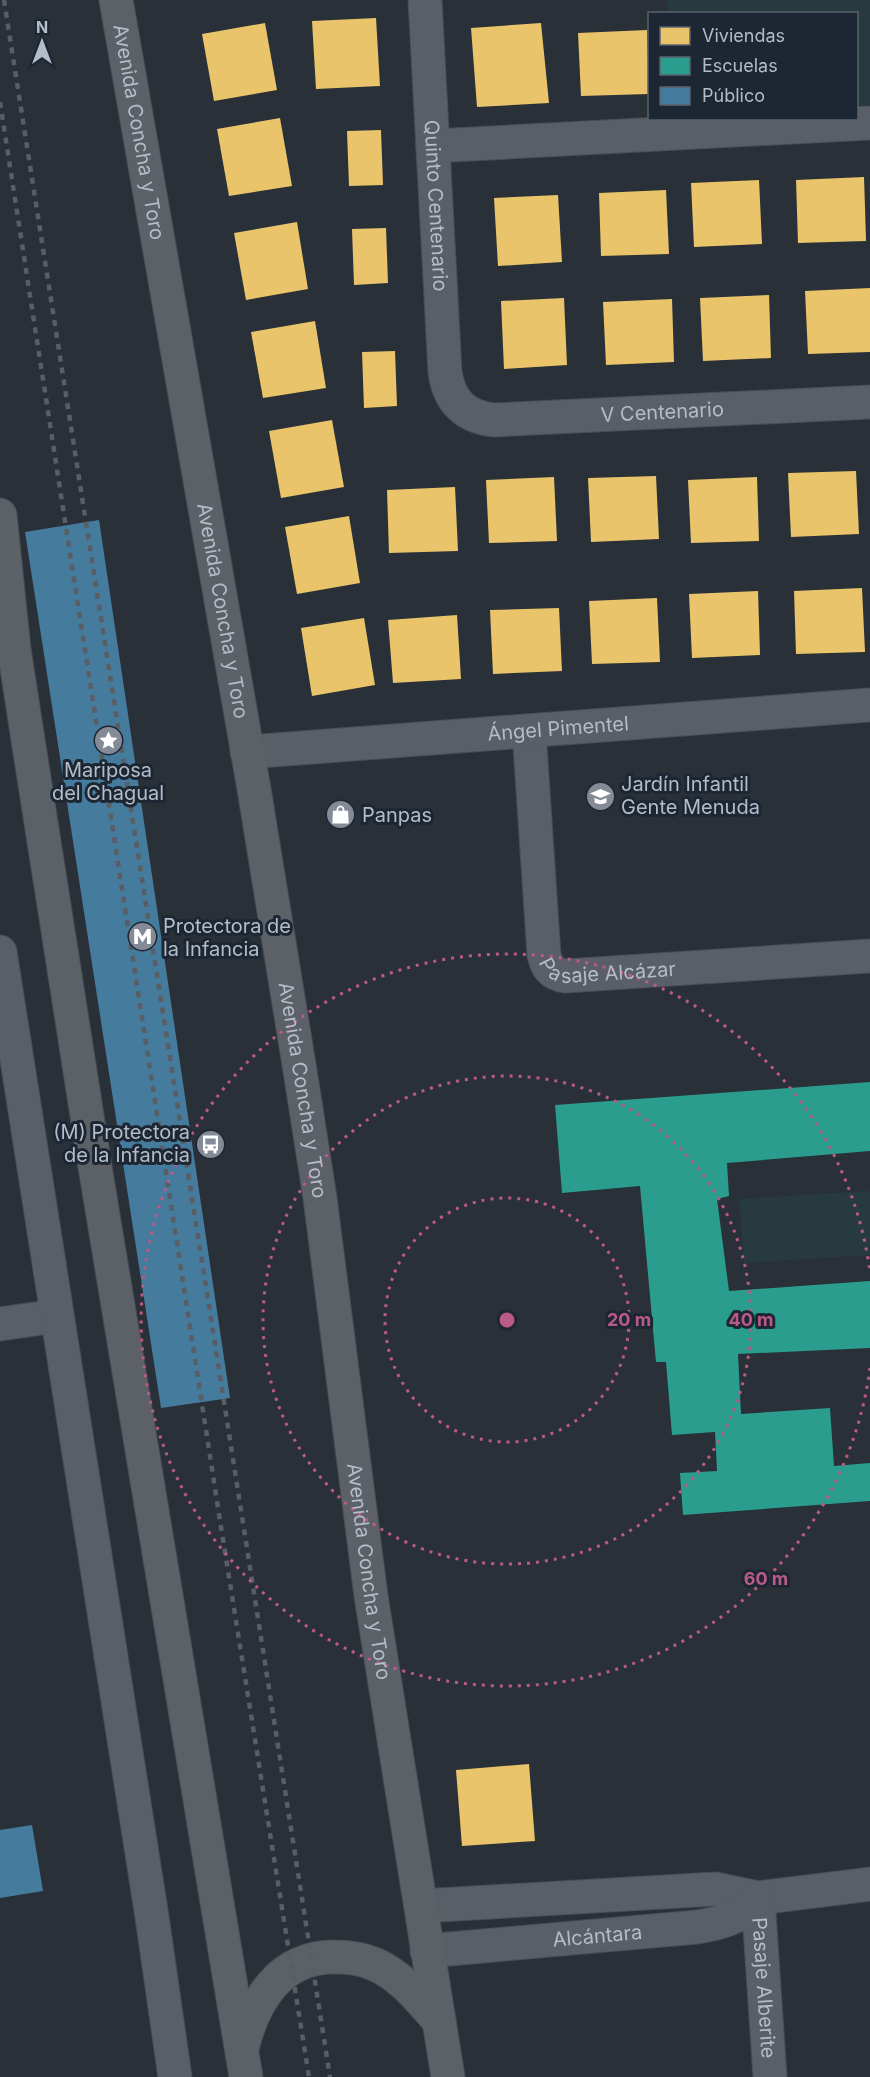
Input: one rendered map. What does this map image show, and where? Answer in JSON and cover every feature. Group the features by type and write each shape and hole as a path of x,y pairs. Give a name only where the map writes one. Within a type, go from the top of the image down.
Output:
{"main road":[{"name":"Avenida Concha y Toro","path":"116,0 247,752 320,1198 371,1596 448,2077"},
{"path":"0,515 14,650 30,758 243,2063"},
{"path":"243,2063 254,2011 264,1994 280,1976 298,1963 323,1957 351,1957 375,1964 399,1979 439,2021"}],"street":[{"name":"Quinto Centenario","path":"425,0 445,372 451,396 459,406"},
{"path":"433,146 870,123"},
{"name":"V Centenario","path":"459,406 469,414 481,419 494,420 870,402"},
{"name":"Ángel Pimentel","path":"247,752 870,705"},
{"name":"Pasaje Alcázar","path":"529,731 544,955 551,971 565,976 870,956"},
{"path":"0,952 175,2077"},
{"path":"0,1324 56,1316"},
{"name":"Alcántara","path":"421,1906 715,1889 758,1898 870,1884"},
{"name":"Alcántara","path":"428,1951 696,1928 721,1923 736,1917 758,1898"},
{"name":"Pasaje Alberite","path":"758,1898 770,2077"}],"green space":[{"path":"667,0 870,0 870,105 858,106 858,12 668,12"},
{"path":"870,1191 870,1255 744,1263 739,1199"}],"building: Viviendas":[{"path":"376,18 380,86 316,89 312,21"},
{"path":"265,23 277,90 214,101 202,34"},
{"path":"541,23 549,103 477,107 471,28"},
{"path":"647,30 648,94 581,96 578,33"},
{"path":"280,118 292,186 229,196 217,129"},
{"path":"381,130 383,185 349,186 347,131"},
{"path":"864,177 866,241 798,243 796,180"},
{"path":"759,180 762,244 694,247 691,183"},
{"path":"666,190 669,254 601,256 599,193"},
{"path":"558,195 562,262 498,266 494,198"},
{"path":"297,222 308,289 246,300 234,233"},
{"path":"386,228 388,283 354,285 352,229"},
{"path":"870,288 870,352 808,354 805,291"},
{"path":"769,295 771,358 703,361 700,298"},
{"path":"564,298 567,365 504,369 501,301"},
{"path":"672,299 674,362 606,365 603,302"},
{"path":"315,321 326,388 263,398 251,332"},
{"path":"395,351 397,406 364,408 362,352"},
{"path":"332,420 344,487 281,498 269,431"},
{"path":"856,471 859,534 791,537 788,473"},
{"path":"656,476 659,539 591,542 588,478"},
{"path":"554,477 557,541 489,543 486,480"},
{"path":"757,477 759,541 691,543 688,480"},
{"path":"455,487 458,551 389,553 387,490"},
{"path":"349,516 360,583 297,594 285,527"},
{"path":"862,588 865,652 796,654 794,591"},
{"path":"758,591 760,655 692,658 689,594"},
{"path":"657,598 660,662 592,664 589,601"},
{"path":"559,608 562,671 493,674 490,610"},
{"path":"457,615 461,679 393,683 388,620"},
{"path":"364,618 375,685 312,696 301,628"},
{"path":"529,1764 535,1841 462,1846 456,1770"}],"building: Escuelas":[{"path":"870,1082 870,1151 727,1163 729,1196 717,1199 729,1291 870,1281 870,1348 738,1354 741,1414 830,1408 834,1466 870,1463 870,1501 683,1515 680,1473 717,1471 715,1432 672,1435 666,1362 656,1362 640,1186 562,1193 555,1105"}],"building: Público":[{"path":"99,520 230,1398 161,1408 25,532"},
{"path":"32,1825 43,1891 0,1898 0,1830"}],"railway":[{"path":"4,0 330,2077"},
{"path":"0,102 221,1527 309,2077"}],"place":[{"name":"Mariposa del Chagual","path":"108,740"},
{"name":"Jardín Infantil Gente Menuda","path":"600,796"},
{"name":"Panpas","path":"341,815"},
{"name":"Protectora de la Infancia","path":"142,937"},
{"name":"(M) Protectora de la Infancia","path":"211,1144"}]}
